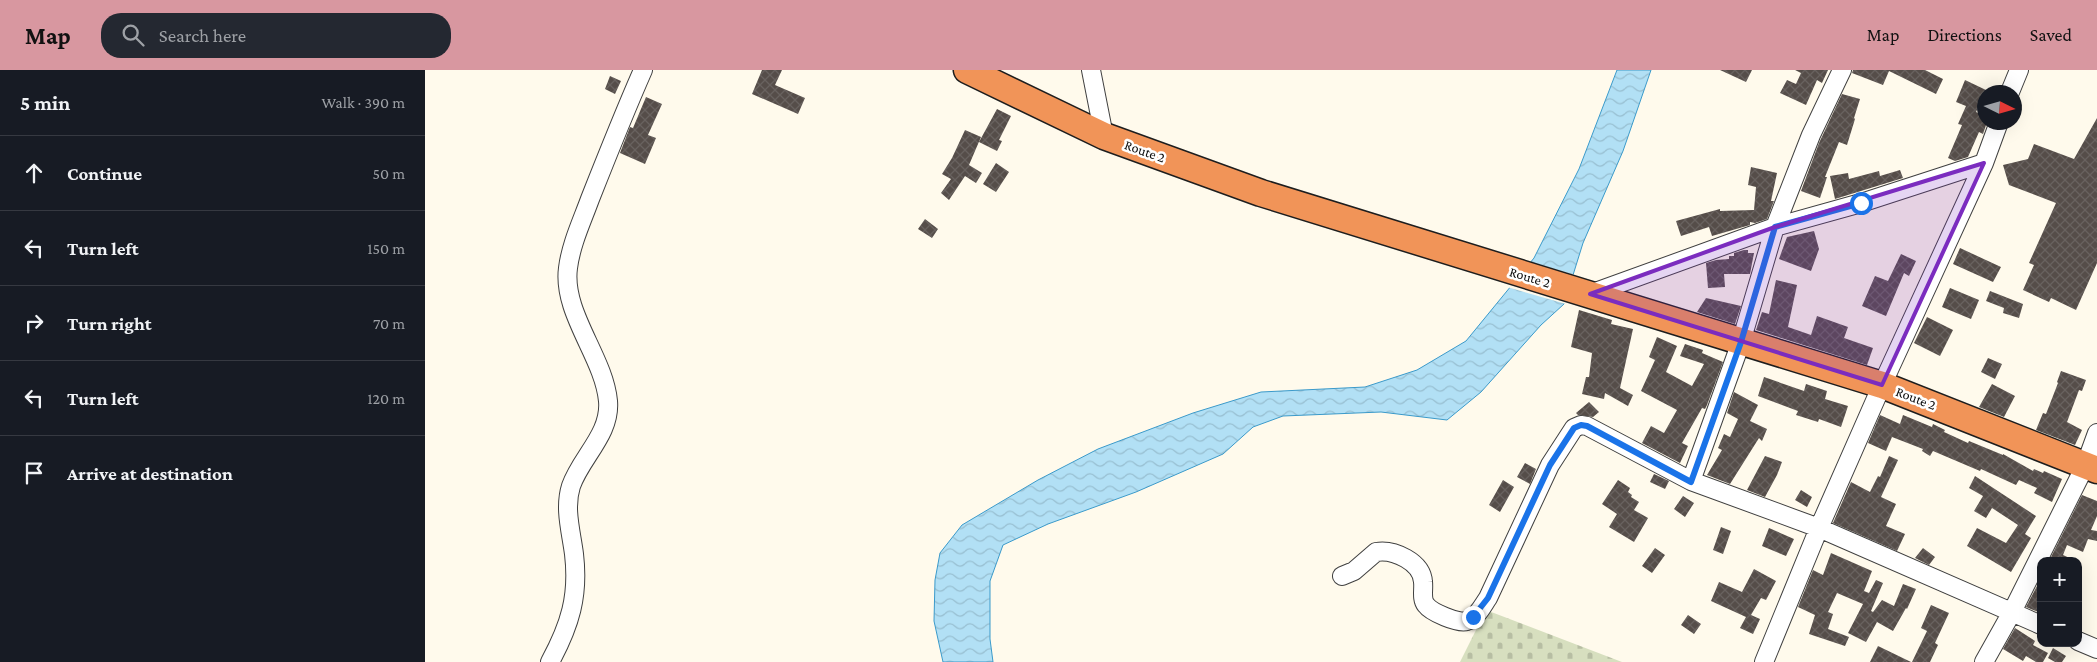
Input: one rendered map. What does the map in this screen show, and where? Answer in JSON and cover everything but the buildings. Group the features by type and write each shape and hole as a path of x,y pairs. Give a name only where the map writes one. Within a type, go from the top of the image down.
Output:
{"highway":[{"name":"Route 2","path":"969,70 1104,136 1261,193 1882,385 2091,468"}],"street":[{"path":"550,662 570,620 575,591 574,555 568,500 571,487 600,435 608,415 605,385 572,302 568,286 568,268 582,222 618,125 643,70"},
{"path":"1091,70 1104,136"},
{"path":"1691,482 1741,342 1775,227 1811,135 1842,70"},
{"path":"2013,85 2019,70"},
{"path":"1764,662 1819,528 1996,130"},
{"path":"1582,293 1775,227 1861,203 1983,162"},
{"path":"1342,576 1355,571 1376,552 1387,552 1403,557 1415,565 1421,573 1424,603 1432,611 1467,621 1473,617 1488,598 1550,465 1574,428 1587,426 1691,482 1819,528 2037,623"},
{"path":"1984,662 2091,468 2097,433"},
{"path":"2082,643 2097,649"}],"highlighted area":[{"path":"1984,163 1882,385 1590,294 1775,227"}],"green space":[{"path":"1486,610 1622,662 1460,662"}],"water":[{"path":"1617,70 1651,70 1623,151 1583,243 1564,304 1541,325 1481,392 1447,420 1381,412 1283,416 1253,427 1223,454 1136,492 1048,524 1003,545 990,581 990,639 993,662 943,662 934,621 935,580 940,553 962,525 1038,480 1098,449 1193,413 1261,392 1365,387 1417,370 1466,341 1534,258 1579,169"}],"pier":[{"path":"1528,261 1575,275 1566,304 1507,287"}],"route":[{"path":"1473,617 1488,598 1550,465 1574,428 1581,425 1587,426 1691,482 1741,342 1775,227 1861,203"}]}
